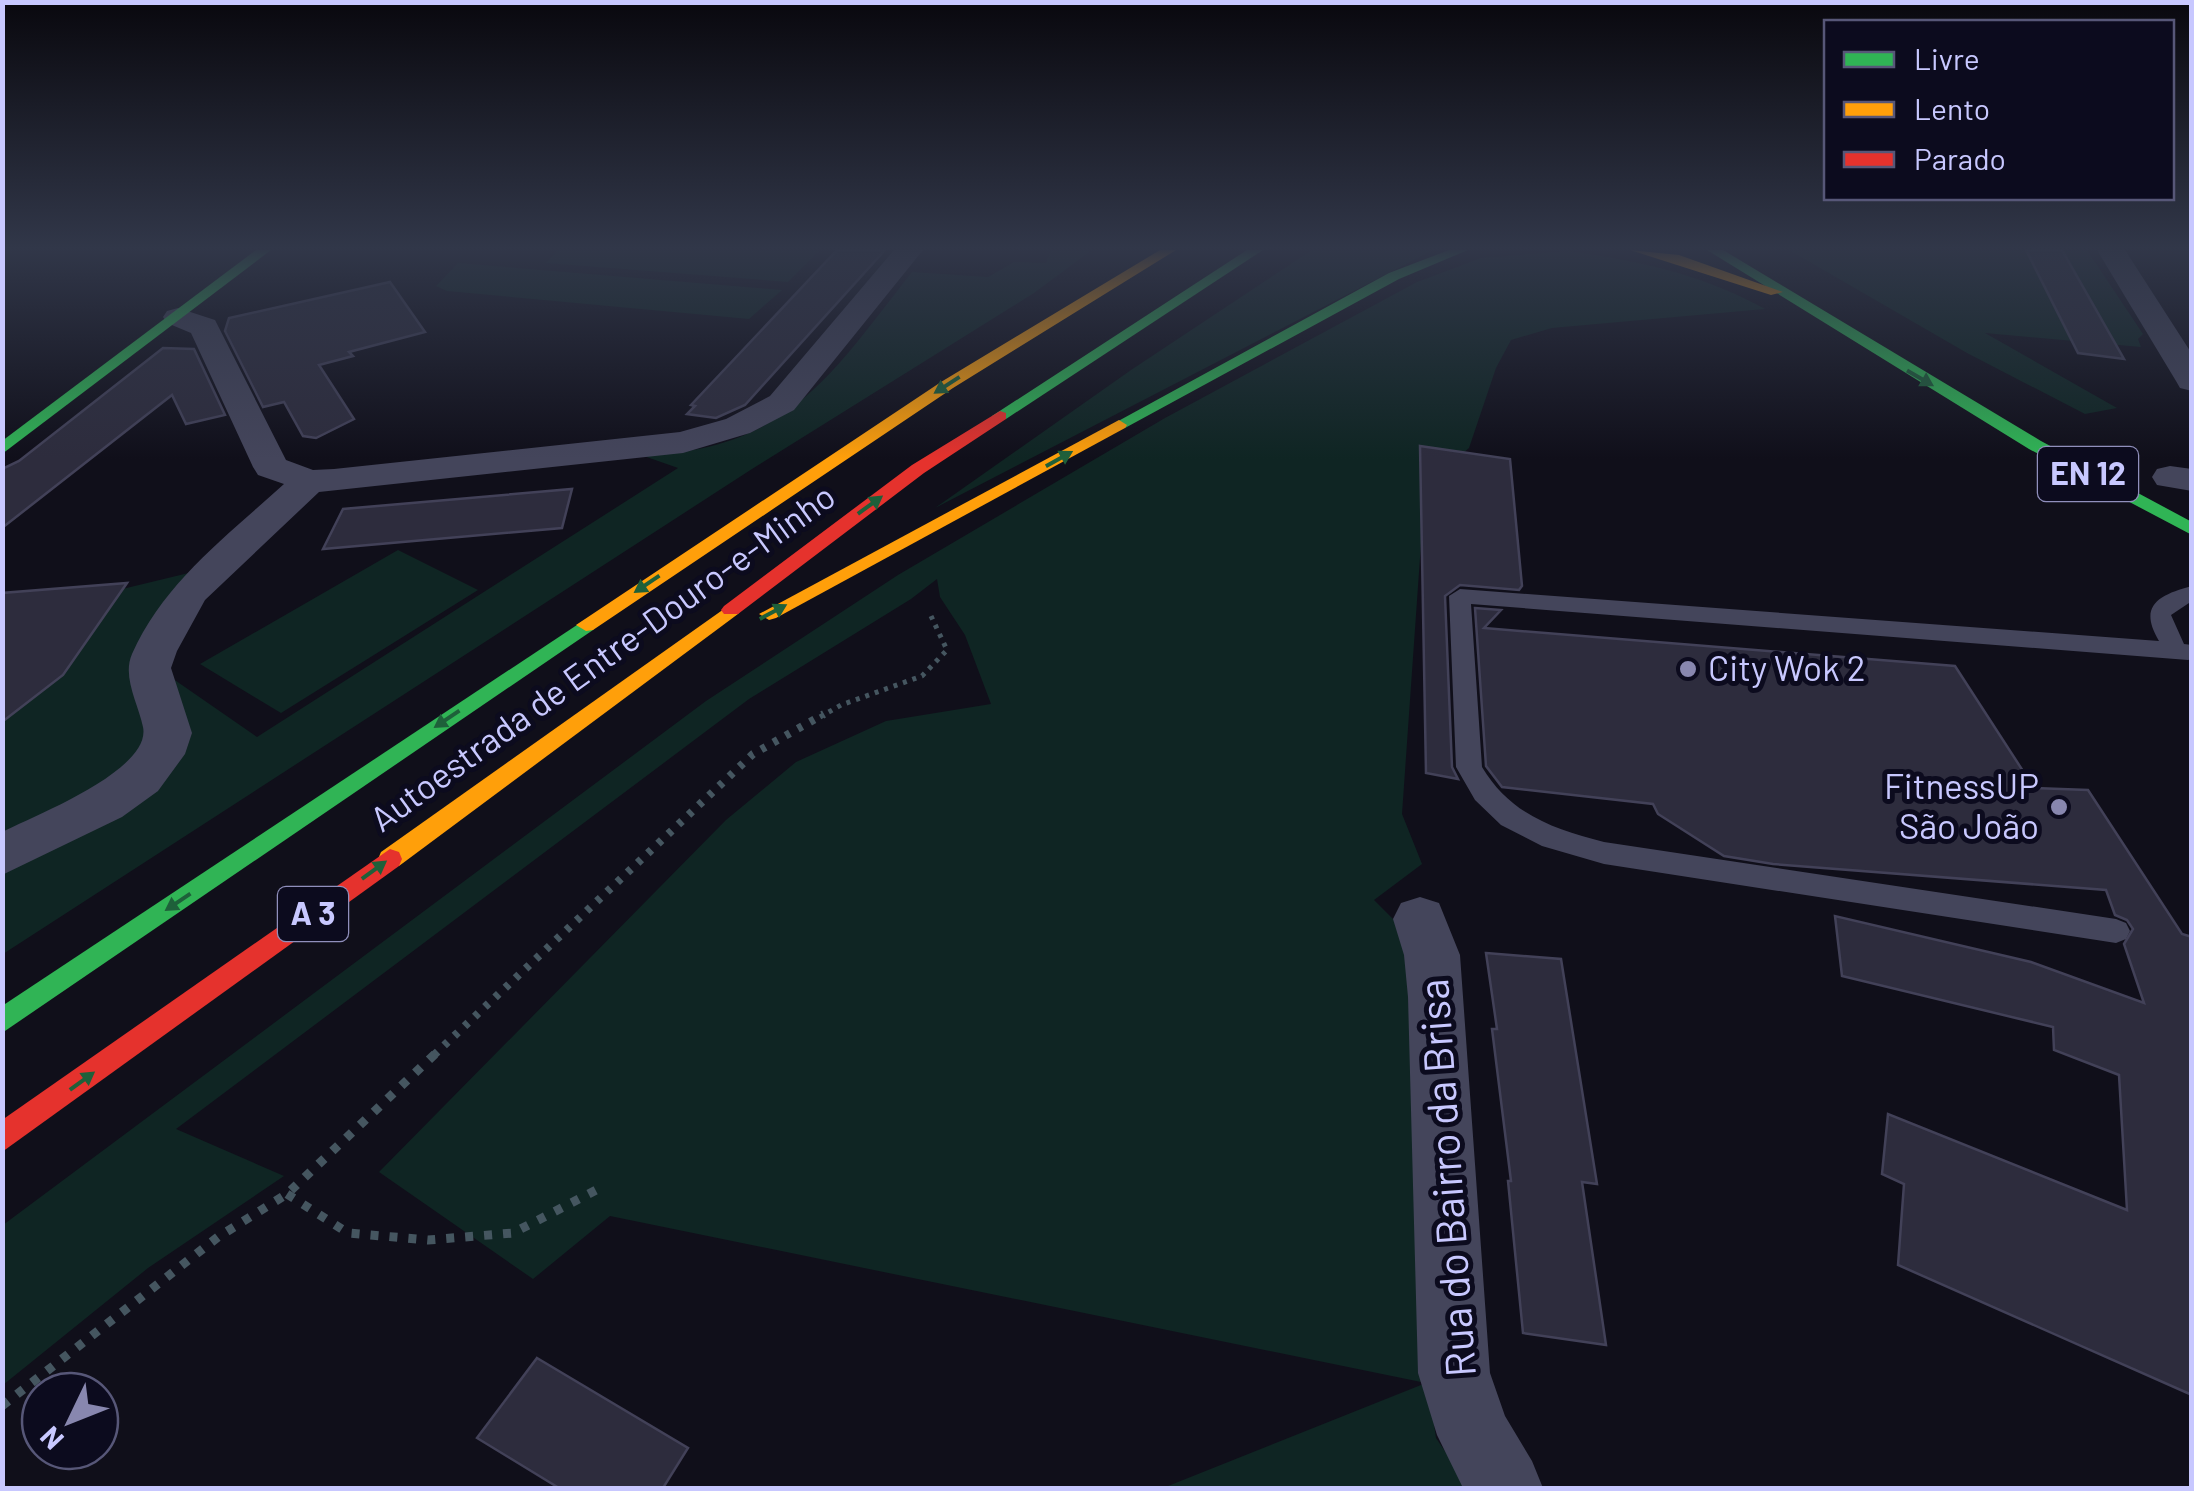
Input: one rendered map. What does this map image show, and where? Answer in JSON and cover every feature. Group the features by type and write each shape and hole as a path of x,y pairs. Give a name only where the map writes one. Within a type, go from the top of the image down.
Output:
{"main road":[{"path":"2,449 175,320"},
{"path":"1029,332 1043,320"},
{"name":"Autoestrada de Entre-Douro-e-Minho","path":"2,1021 527,664 1050,320"},
{"name":"Autoestrada de Entre-Douro-e-Minho","path":"2,1138 624,690 918,470 1149,320"},
{"path":"624,690 972,507 1314,320"},
{"name":"EN 12","path":"1822,320 2035,446 2191,530"}],"street":[{"path":"185,320 204,327 271,467 309,481 522,462 683,442 738,426 782,403 852,320"},
{"path":"2157,320 2186,365"},
{"path":"2,854 104,804 141,778 161,754 168,734 150,668 161,641 188,593 309,481"},
{"name":"Rua do Bairro da Brisa","path":"1420,919 1432,955 1437,997 1454,1373 1474,1435 1505,1488"}],"lane":[{"path":"2184,651 2158,622 2158,613 2162,607 2192,593"},
{"path":"2116,931 1604,852 1552,839 1510,818 1484,793 1470,767 1460,596 2184,651"}],"path":[{"path":"2,1406 218,1237 287,1194 753,754 841,705 922,676 947,650 930,616"},
{"path":"287,1194 348,1233 428,1240 513,1233 604,1186"}],"green space":[{"path":"875,320 991,320 752,469 3,954 3,864 160,772 156,667 257,737 678,468 641,455 691,450 733,439 769,423 801,401"},
{"path":"1207,320 1299,320 935,508"},
{"path":"1347,320 1646,320 1552,328 1511,340 1496,368 1469,448 1425,487 1402,814 1422,864 1374,900 1405,931 1428,1384 1436,1438 1470,1488 1163,1488 1426,1383 610,1216 533,1279 379,1172 726,820 796,762 886,721 991,704 965,635 940,597 937,579 749,699 176,1129 284,1176 148,1268 3,1385 3,1225 706,701 898,575 1165,418"},
{"path":"1909,320 2133,320 2143,334 2138,339 2141,347 1985,333 2117,408 2085,414"},
{"path":"398,550 478,590 281,713 200,664"},
{"path":"201,570 181,589 145,756 3,846 3,605 81,599"}],"building":[{"path":"229,320 416,320 425,332 349,352 353,356 319,365 354,419 316,438 303,436 284,402 263,407 225,331"},
{"path":"771,320 822,320 745,405 716,418 687,414 695,406 691,405"},
{"path":"2061,320 2102,320 2124,359 2078,353"},
{"path":"163,348 194,349 225,415 186,424 172,395 2,528 2,469 19,461"},
{"path":"1420,446 1510,459 1522,586 1519,590 1460,585 1445,596 1452,767 1458,779 1426,773"},
{"path":"572,489 562,528 323,549 343,509"},
{"path":"127,583 63,675 2,722 2,593"},
{"path":"1475,608 1501,610 1484,628 1955,666 2034,788 2088,790 2182,934 2192,937 2192,1395 1898,1265 1904,1184 1882,1174 1888,1114 2127,1210 2119,1075 2054,1050 2053,1027 1842,976 1835,916 2031,962 2144,1003 2124,944 2133,929 2127,920 2115,915 2106,890 1773,864 1724,856 1658,814 1653,804 1502,787 1486,766"},
{"path":"1486,953 1561,959 1597,1184 1582,1182 1606,1345 1523,1333 1511,1181 1492,1029 1497,1029"},
{"path":"537,1358 688,1448 663,1488 559,1488 477,1438"}],"traffic: fast":[{"path":"2,449 173,320"},
{"path":"1000,416 1149,320"},
{"path":"1119,425 1314,320"},
{"path":"1828,320 2035,445 2192,530"},
{"path":"2,1021 586,625"}],"traffic: slow":[{"path":"586,625 947,385 1055,320"},
{"path":"769,614 1119,425"},
{"path":"390,859 731,610"}],"traffic: jam":[{"path":"731,610 918,469 1000,416"},
{"path":"2,1138 390,859"}],"place":[{"name":"City Wok 2","path":"1688,669"},
{"name":"FitnessUP São João","path":"2059,807"}]}
